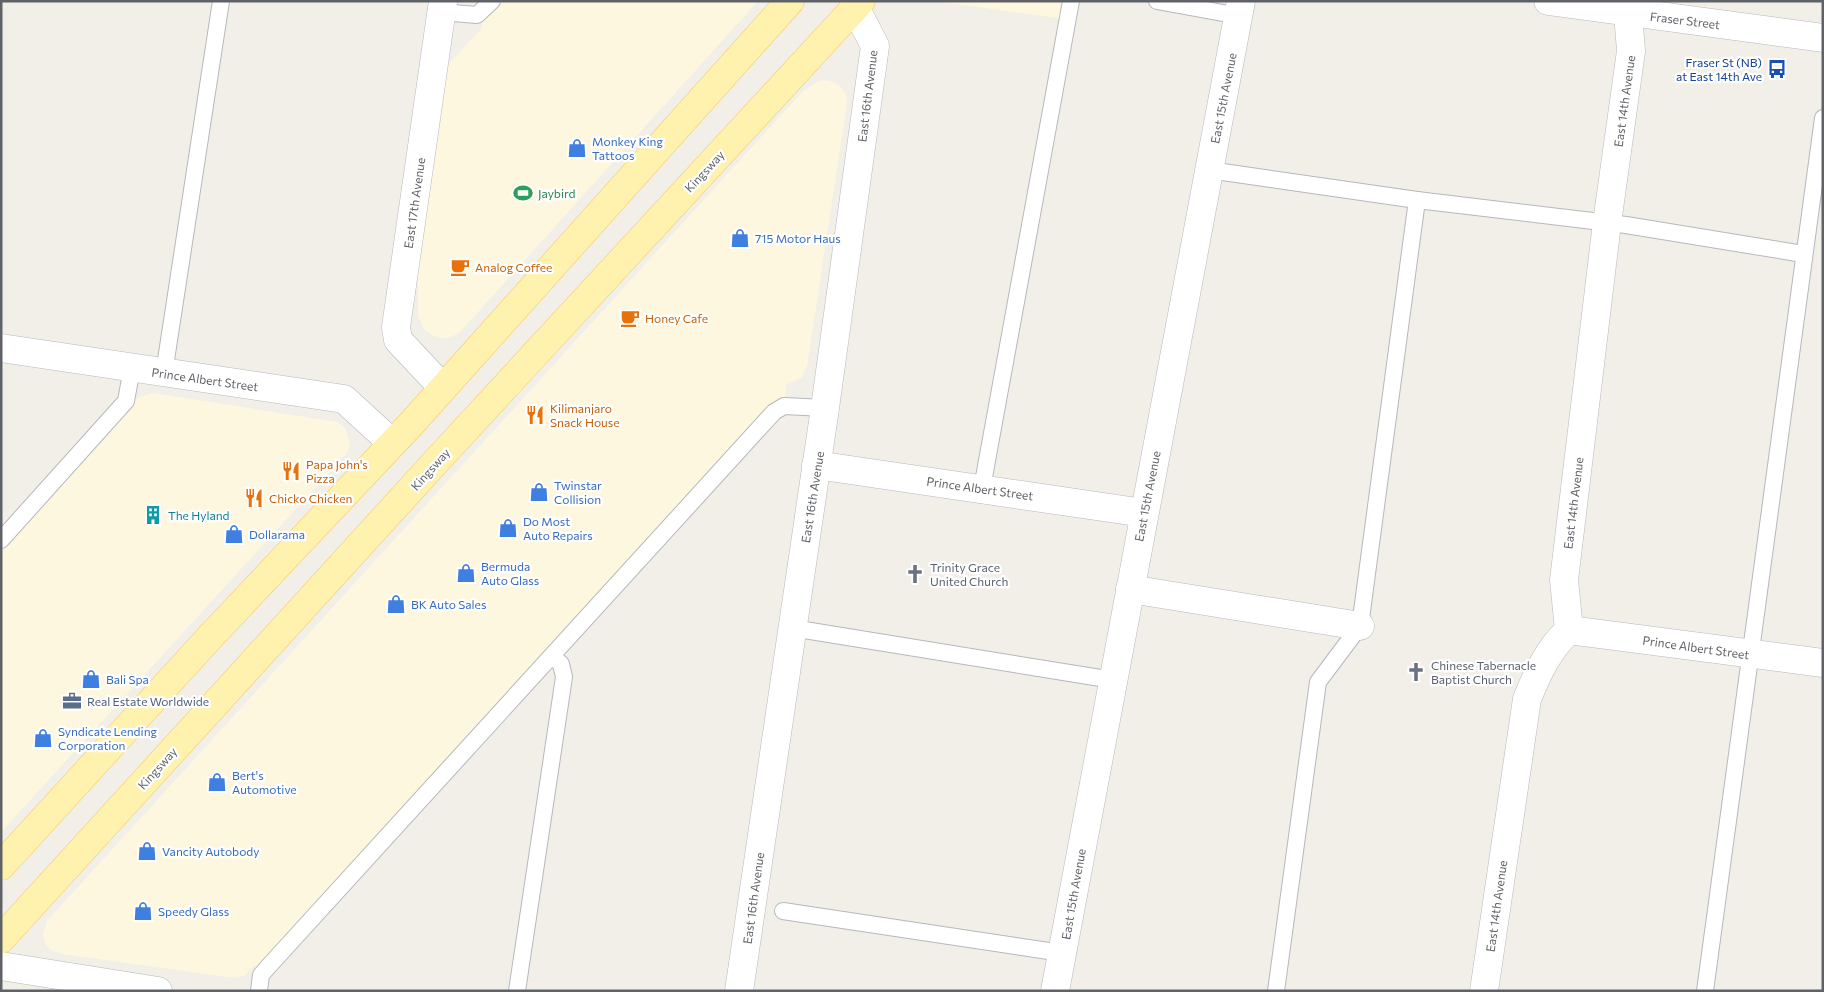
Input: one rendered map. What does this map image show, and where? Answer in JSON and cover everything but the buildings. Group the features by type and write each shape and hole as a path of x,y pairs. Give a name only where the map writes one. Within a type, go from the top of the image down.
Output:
{"main road":[{"path":"1,866 211,636 392,444 790,1"},
{"name":"Kingsway","path":"1,939 455,441 858,4"}],"street":[{"name":"Fraser Street","path":"1548,1 1627,7 1823,38"},
{"name":"East 16th Avenue","path":"739,991 825,408 875,46 858,4"},
{"name":"East 17th Avenue","path":"442,7 396,327 398,340 442,388"},
{"name":"East 14th Avenue","path":"1484,991 1527,699 1546,657 1556,642 1569,630 1564,580 1607,224 1631,51 1627,7"},
{"name":"East 15th Avenue","path":"1056,991 1144,513 1240,9"},
{"name":"Prince Albert Street","path":"1,348 344,400 392,444"},
{"name":"Prince Albert Street","path":"816,465 1144,513"},
{"path":"1130,589 1360,626"},
{"name":"Prince Albert Street","path":"1569,630 1823,662"},
{"path":"1,966 158,991"}],"lane":[{"path":"164,373 221,1"},
{"path":"442,7 477,15 492,1"},
{"path":"982,488 1071,1"},
{"path":"1157,1 1240,9"},
{"path":"1705,991 1823,118"},
{"path":"1209,170 1417,200 1607,224 1804,254"},
{"path":"1276,991 1318,682 1360,626 1417,200"},
{"path":"1,540 126,401 132,368"},
{"path":"259,991 261,975 267,968 774,412 784,406 794,405 825,408"},
{"path":"792,628 1113,680"},
{"path":"517,991 564,677 561,664 552,656"},
{"path":"783,911 1062,953"}],"shaded area":[{"path":"486,1 758,1 460,332 451,337 442,338 432,335 424,329 418,316 418,272 445,68 482,28"},
{"path":"933,1 1071,1 1066,19"},
{"path":"822,80 831,81 840,86 846,94 847,103 807,366 802,377 786,385 784,406 267,968 254,966 244,976 235,978 62,954 51,950 45,943 43,934 47,921 804,90"},
{"path":"153,393 337,422 345,428 350,445 346,454 1,832 1,540 139,397"}],"place":[{"name":"Fraser St (NB) at East 14th Ave","path":"1777,69"},
{"name":"Monkey King Tattoos","path":"577,148"},
{"name":"Jaybird","path":"523,193"},
{"name":"715 Motor Haus","path":"740,238"},
{"name":"Analog Coffee","path":"460,267"},
{"name":"Honey Cafe","path":"630,318"},
{"name":"Kilimanjaro Snack House","path":"535,415"},
{"name":"Papa John's Pizza","path":"291,471"},
{"name":"Twinstar Collision","path":"539,492"},
{"name":"Chicko Chicken","path":"254,498"},
{"name":"The Hyland","path":"153,515"},
{"name":"Do Most Auto Repairs","path":"508,528"},
{"name":"Dollarama","path":"234,534"},
{"name":"Bermuda Auto Glass","path":"466,573"},
{"name":"Trinity Grace United Church","path":"915,574"},
{"name":"BK Auto Sales","path":"396,604"},
{"name":"Chinese Tabernacle Baptist Church","path":"1416,672"},
{"name":"Bali Spa","path":"91,679"},
{"name":"Real Estate Worldwide","path":"72,701"},
{"name":"Syndicate Lending Corporation","path":"43,738"},
{"name":"Bert's Automotive","path":"217,782"},
{"name":"Vancity Autobody","path":"147,851"},
{"name":"Speedy Glass","path":"143,911"}]}
